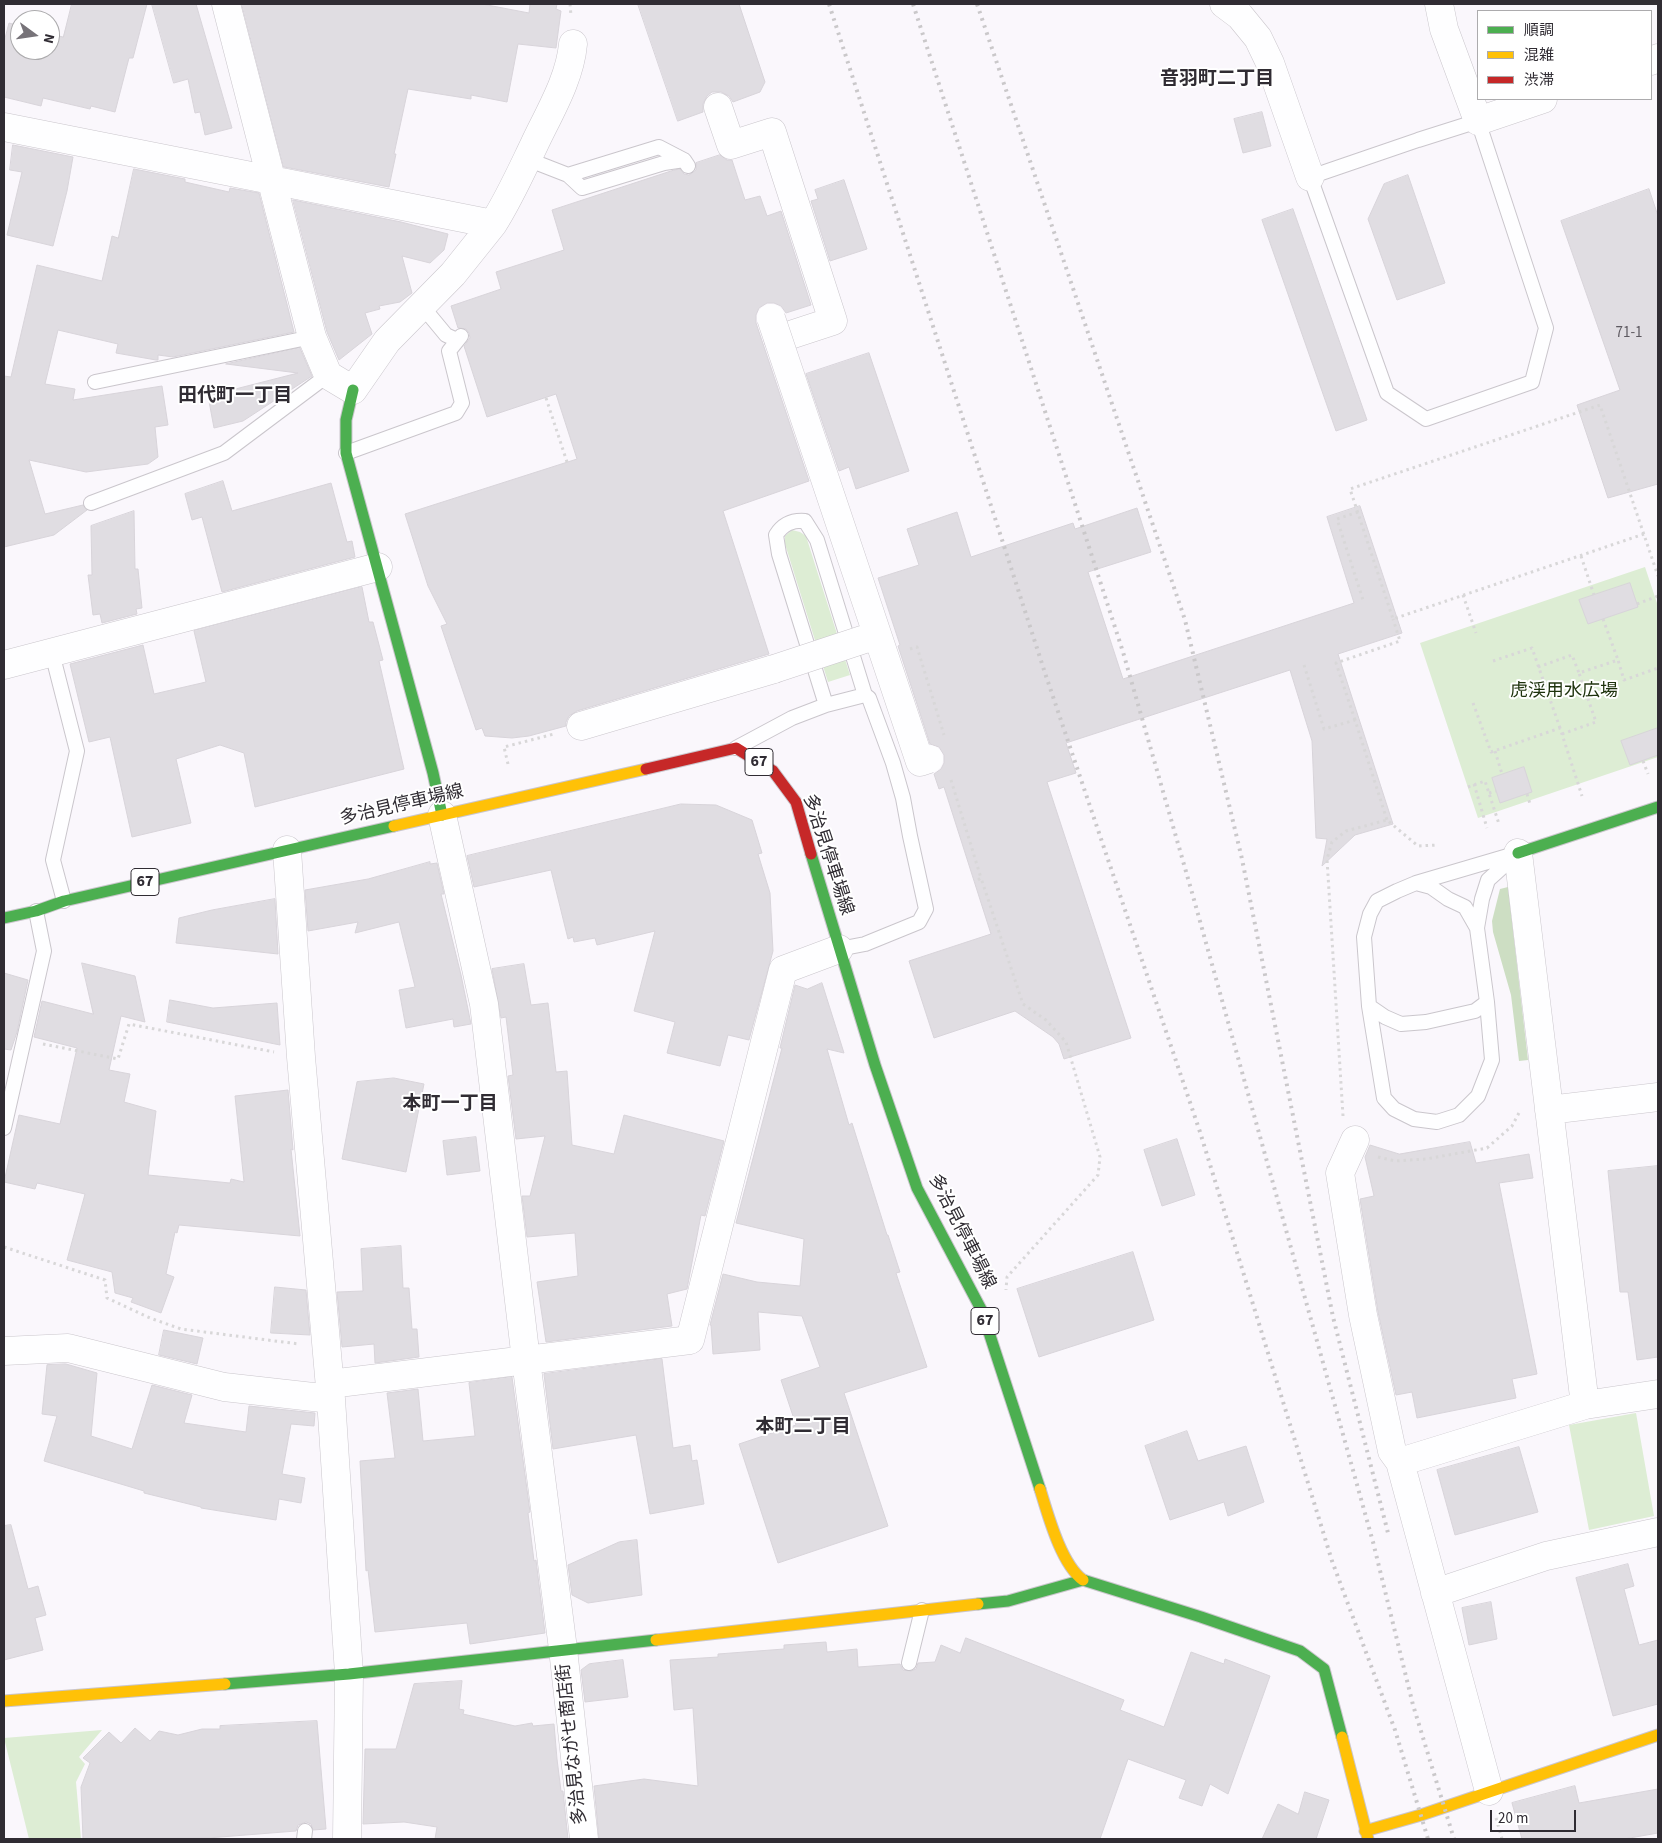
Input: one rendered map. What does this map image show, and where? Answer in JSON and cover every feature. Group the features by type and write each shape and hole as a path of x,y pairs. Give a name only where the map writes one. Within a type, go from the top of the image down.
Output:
{"street":[{"path":"226,4 312,337 328,375 352,390"},
{"path":"1224,4 1240,16 1258,38 1270,63 1310,177"},
{"path":"1439,4 1444,29 1478,121 1540,100"},
{"path":"442,815 433,773 346,453 346,420 352,390 387,341 453,274 493,224 508,200 572,60 573,44"},
{"path":"718,107 730,145 772,132 833,321 774,329 920,762 929,759"},
{"path":"4,127 493,224"},
{"path":"4,666 378,567"},
{"path":"581,726 774,669 877,636"},
{"name":"多治見停車場線","path":"4,918 36,911 64,901 736,748 773,771 796,802 875,1065 917,1188 982,1311 1055,1535 1075,1574 1083,1580"},
{"path":"1585,1405 1518,853 1658,807"},
{"name":"多治見ながせ商店街","path":"442,815 484,1004 526,1360 563,1649 584,1839"},
{"path":"287,850 301,1057 327,1347 349,1674 346,1839"},
{"path":"4,1351 68,1348 224,1387 330,1392 526,1360 690,1340 783,970 839,949"},
{"path":"1549,1110 1658,1097"},
{"path":"1355,1140 1340,1173 1363,1315 1392,1451 1400,1462 1489,1791"},
{"path":"1400,1462 1585,1405 1658,1394"},
{"path":"1435,1593 1546,1556 1658,1532"},
{"path":"4,1702 349,1674 1008,1601 1083,1580 1273,1641 1300,1651 1324,1669 1367,1835 1489,1791 1658,1735"}],"lane":[{"path":"1478,121 1546,328 1532,382 1426,419 1388,393 1310,177 1409,142 1478,121"},
{"path":"527,159 568,176 659,147 686,163"},
{"path":"346,453 456,413 462,403 449,351 459,338 446,335 422,306"},
{"path":"95,382 312,337"},
{"path":"91,502 224,453 328,375"},
{"path":"826,706 779,554 776,535 782,526 796,520 805,521 817,540 865,695 869,698 877,718 901,789 926,909 919,922 865,944 839,949"},
{"path":"52,653 77,752 53,860 64,901"},
{"path":"736,748 792,718 865,695"},
{"path":"1518,853 1488,880 1482,899 1478,928 1492,1060 1478,1096 1459,1115 1437,1122 1414,1118 1394,1109 1384,1098 1369,1006 1364,937 1370,914 1377,901 1396,890 1518,853"},
{"path":"1416,883 1431,887 1465,907 1478,928"},
{"path":"4,1128 44,951 36,911"},
{"path":"1369,1006 1385,1017 1401,1024 1426,1022 1475,1011 1487,1002"},
{"path":"908,1663 922,1610"}],"path":[{"path":"546,398 567,462"},
{"path":"1387,820 1336,663 1400,641 1350,489 1600,405 1658,576"},
{"path":"1358,512 1337,519 1363,600"},
{"path":"1393,619 1644,534"},
{"path":"1581,556 1594,595"},
{"path":"1463,595 1476,632"},
{"path":"1637,604 1658,596"},
{"path":"1603,619 1624,680 1658,669"},
{"path":"1493,661 1532,648 1582,796"},
{"path":"1538,667 1572,655 1579,673 1596,722 1562,734"},
{"path":"1579,673 1618,660"},
{"path":"1304,665 1324,730 1355,720"},
{"path":"1473,703 1491,752 1560,728"},
{"path":"508,764 504,747 581,726"},
{"path":"1495,751 1502,774"},
{"path":"1643,760 1648,774"},
{"path":"951,780 979,879 1023,1004 1046,1020 1066,1042 1100,1158 1098,1174 1007,1277 1006,1290"},
{"path":"1468,787 1485,781 1499,824"},
{"path":"1474,784 1487,828"},
{"path":"1489,793 1496,790"},
{"path":"1527,794 1530,804"},
{"path":"24,1040 118,1060 129,1024 301,1057"},
{"path":"4,1247 105,1280 107,1298 150,1318 181,1329 327,1347"}],"green space":[{"path":"792,530 806,536 850,675 828,682 785,544 785,536"},
{"name":"虎渓用水広場","path":"1645,567 1658,606 1658,757 1478,818 1420,643"},
{"path":"1508,887 1528,1060 1519,1061 1511,995 1493,932 1492,921 1500,889"},
{"path":"1636,1413 1654,1516 1589,1530 1569,1425"},
{"path":"102,1730 79,1757 85,1764 76,1782 81,1839 29,1839 4,1738"}],"building":[{"path":"72,4 147,4 133,58 129,58 115,112 91,106 90,109 43,98 41,106 4,97 4,42 9,23 10,60 60,60 60,36 63,37"},
{"path":"152,4 196,4 232,128 205,135 200,112 195,113 188,79 174,83"},
{"path":"242,4 482,4 529,13 530,4 557,4 556,9 561,11 556,48 518,44 507,102 471,95 471,99 408,89 389,187 284,167"},
{"path":"638,4 739,4 765,82 760,92 733,102 729,96 721,92 712,92 707,96 703,104 703,112 678,121"},
{"path":"1262,112 1271,146 1243,153 1234,119"},
{"path":"13,145 73,157 67,191 53,246 7,235 22,172 10,170"},
{"path":"720,155 727,160 732,160 745,200 760,196 767,216 781,211 811,305 786,313 781,306 767,303 759,308 756,315 756,323 809,481 723,511 769,654 577,711 569,716 566,726 529,736 512,738 485,736 482,728 476,730 441,626 447,624 428,586 405,514 577,459 556,394 487,417 464,346 470,338 469,333 466,329 458,328 451,306 501,289 496,272 564,250 552,210 674,170 680,169 684,174 689,175 696,170 696,163"},
{"path":"134,169 185,179 185,182 229,192 230,188 259,193 294,332 173,357 158,355 158,360 156,360 116,353 118,344 58,330 45,384 75,389 73,400 162,386 168,425 155,427 158,457 148,464 86,472 29,460 45,514 83,505 87,510 54,535 4,547 4,376 11,377 37,265 102,281 112,236 118,238"},
{"path":"1408,175 1445,283 1397,300 1368,219 1384,184"},
{"path":"844,180 867,249 830,261 811,201 818,199 815,190"},
{"path":"1649,189 1658,216 1658,484 1608,498 1577,405 1620,390 1561,221"},
{"path":"293,200 401,222 448,234 444,250 430,263 402,256 412,293 400,302 379,306 380,309 365,313 372,334 339,360 327,332"},
{"path":"1293,209 1367,420 1336,431 1262,220"},
{"path":"300,348 312,376 243,421 214,428 208,396 298,373 226,364"},
{"path":"869,353 909,471 856,489 849,467 839,471 806,374"},
{"path":"223,481 232,511 331,483 347,542 352,541 355,557 222,592 202,517 192,520 185,494"},
{"path":"1360,506 1402,633 1338,654 1393,824 1355,835 1322,866 1327,839 1316,838 1312,741 1290,670 1066,743 1076,773 1047,782 1131,1038 1064,1059 1059,1044 1053,1037 1015,1011 934,1038 909,961 991,934 944,787 939,789 934,774 941,769 944,763 944,755 939,747 930,744 878,578 919,565 907,529 957,512 971,557 1073,523 1075,529 1137,508 1151,552 1088,572 1123,679 1354,603 1327,517"},
{"path":"134,511 135,569 138,569 142,608 136,609 137,614 102,623 100,614 93,615 88,575 92,575 91,526"},
{"path":"1630,583 1638,607 1588,624 1579,600"},
{"path":"362,587 369,622 373,622 383,660 379,661 404,769 255,807 244,753 220,745 176,759 191,823 132,837 110,737 89,742 70,664 143,645 154,694 206,682 194,631"},
{"path":"1658,728 1658,755 1630,765 1621,741"},
{"path":"1524,767 1532,792 1500,803 1492,778"},
{"path":"681,804 716,805 752,820 762,853 758,854 770,893 773,951 749,1040 728,1035 720,1066 667,1053 675,1022 634,1011 655,931 597,945 595,938 574,942 573,937 568,939 551,870 474,887 467,856"},
{"path":"430,862 430,864 437,863 444,894 441,894 471,1024 454,1027 453,1019 406,1028 399,990 415,987 399,922 355,933 358,922 308,931 305,890 368,879"},
{"path":"275,899 278,954 176,943 179,918"},
{"path":"82,963 135,976 145,1022 121,1016 109,1070 130,1074 124,1102 156,1111 148,1175 230,1183 231,1179 244,1182 235,1096 288,1090 293,1150 291,1149 300,1236 179,1225 177,1233 175,1232 166,1274 174,1277 161,1313 131,1302 133,1298 115,1293 112,1272 67,1260 85,1194 37,1183 35,1189 4,1182 19,1115 60,1124 77,1048 34,1037 42,1001 93,1014"},
{"path":"524,964 531,1005 548,1003 556,1072 567,1071 572,1145 614,1154 624,1115 724,1141 705,1216 701,1215 687,1289 667,1294 672,1326 546,1342 537,1282 578,1276 575,1233 527,1237 522,1196 530,1196 545,1136 516,1139 508,1076 513,1075 506,1017 501,1018 492,969"},
{"path":"4,973 28,980 17,1032 11,1050 4,1049"},
{"path":"822,983 844,1053 827,1049 849,1125 852,1123 900,1272 896,1273 927,1367 844,1393 888,1526 778,1563 739,1444 796,1425 781,1380 820,1367 802,1316 758,1312 760,1350 713,1354 710,1325 723,1274 757,1282 800,1286 804,1239 736,1223 782,1048 780,1048 795,985 807,989"},
{"path":"170,1000 213,1008 277,1003 280,1045 167,1022"},
{"path":"394,1078 424,1084 406,1172 342,1159 357,1082"},
{"path":"476,1137 480,1171 447,1175 443,1141"},
{"path":"1177,1139 1195,1195 1162,1206 1144,1150"},
{"path":"1470,1142 1476,1163 1529,1154 1533,1178 1499,1183 1537,1374 1512,1379 1516,1398 1417,1418 1412,1392 1396,1395 1378,1312 1360,1199 1374,1196 1365,1157 1370,1145 1399,1154"},
{"path":"1658,1166 1658,1357 1637,1360 1628,1292 1620,1292 1608,1171"},
{"path":"401,1246 403,1288 409,1288 412,1329 417,1329 419,1357 375,1363 374,1344 342,1347 337,1292 363,1291 361,1249"},
{"path":"1133,1252 1154,1320 1039,1357 1017,1289"},
{"path":"275,1287 306,1290 310,1335 271,1333"},
{"path":"164,1330 203,1338 197,1364 159,1355"},
{"path":"662,1359 673,1448 690,1445 692,1461 697,1460 704,1504 650,1514 636,1435 553,1449 544,1374"},
{"path":"66,1364 97,1373 91,1436 132,1449 152,1385 192,1395 184,1423 246,1432 249,1406 315,1413 314,1426 291,1424 282,1474 305,1478 301,1503 279,1499 276,1520 201,1508 144,1493 144,1491 44,1461 57,1416 42,1414 47,1365"},
{"path":"512,1377 530,1512 528,1513 534,1561 536,1560 545,1633 470,1644 467,1623 375,1632 368,1570 366,1571 360,1461 395,1458 387,1393 418,1389 423,1441 475,1436 469,1383"},
{"path":"1187,1431 1198,1461 1246,1446 1264,1502 1228,1516 1224,1502 1170,1520 1145,1446"},
{"path":"1519,1447 1538,1512 1455,1535 1437,1470"},
{"path":"11,1525 28,1589 38,1586 46,1615 35,1618 43,1650 4,1660 4,1526"},
{"path":"637,1540 642,1595 588,1603 572,1595 568,1565 619,1542"},
{"path":"1628,1564 1634,1586 1624,1589 1639,1645 1658,1640 1658,1704 1613,1716 1576,1578"},
{"path":"1491,1602 1497,1639 1469,1645 1462,1608"},
{"path":"966,1638 1124,1700 1120,1710 1164,1727 1191,1652 1224,1664 1225,1659 1270,1676 1228,1794 1210,1784 1202,1806 1179,1798 1186,1780 1128,1759 1100,1839 599,1839 594,1786 644,1779 698,1786 693,1708 674,1710 670,1660 718,1657 718,1654 784,1649 784,1645 826,1642 827,1652 857,1649 858,1667 900,1664 903,1670 911,1671 916,1669 918,1663 935,1662 941,1645 960,1653"},
{"path":"623,1660 628,1697 585,1702 581,1670 589,1664"},
{"path":"462,1681 459,1709 464,1710 463,1714 515,1726 532,1723 533,1726 554,1724 568,1839 435,1839 437,1827 404,1822 363,1824 365,1749 396,1749 414,1684"},
{"path":"317,1721 326,1829 313,1830 311,1824 306,1822 298,1825 296,1831 208,1838 83,1839 81,1787 90,1763 83,1758 109,1732 121,1743 135,1728 150,1741 159,1731 178,1735 202,1729 220,1729 220,1726"},
{"path":"1575,1786 1579,1803 1658,1789 1658,1833 1624,1839 1522,1839 1512,1803"},
{"path":"1305,1792 1329,1800 1316,1839 1262,1839 1278,1804 1298,1814"}],"railway":[{"path":"829,4 1045,673 1200,1132 1332,1561 1395,1730 1428,1839"},
{"path":"913,4 1123,652 1373,1542 1413,1705 1454,1839"},
{"path":"977,4 1185,620 1242,859 1333,1317 1388,1533"}],"traffic: fast":[{"path":"353,390 346,420 346,453 433,773 442,815"},
{"path":"1518,853 1658,807"},
{"path":"4,918 36,911 64,901 394,826"},
{"path":"811,854 875,1065 917,1188 982,1311 1040,1489"},
{"path":"978,1604 1008,1601 1083,1580 1201,1617 1300,1651 1324,1669 1342,1737"},
{"path":"225,1684 349,1674 656,1640"}],"traffic: slow":[{"path":"394,826 646,769"},
{"path":"1040,1489 1051,1525 1062,1551 1075,1573 1083,1580"},
{"path":"656,1640 978,1604"},
{"path":"4,1701 225,1684"},
{"path":"1365,1831 1421,1815 1658,1735"},
{"path":"1342,1737 1368,1839"}],"traffic: jam":[{"path":"646,769 736,748 773,771 796,802 811,854"}],"district":[{"name":"音羽町二丁目","path":"1217,80"},
{"name":"田代町一丁目","path":"235,397"},
{"name":"本町一丁目","path":"450,1105"},
{"name":"本町二丁目","path":"803,1428"}]}
